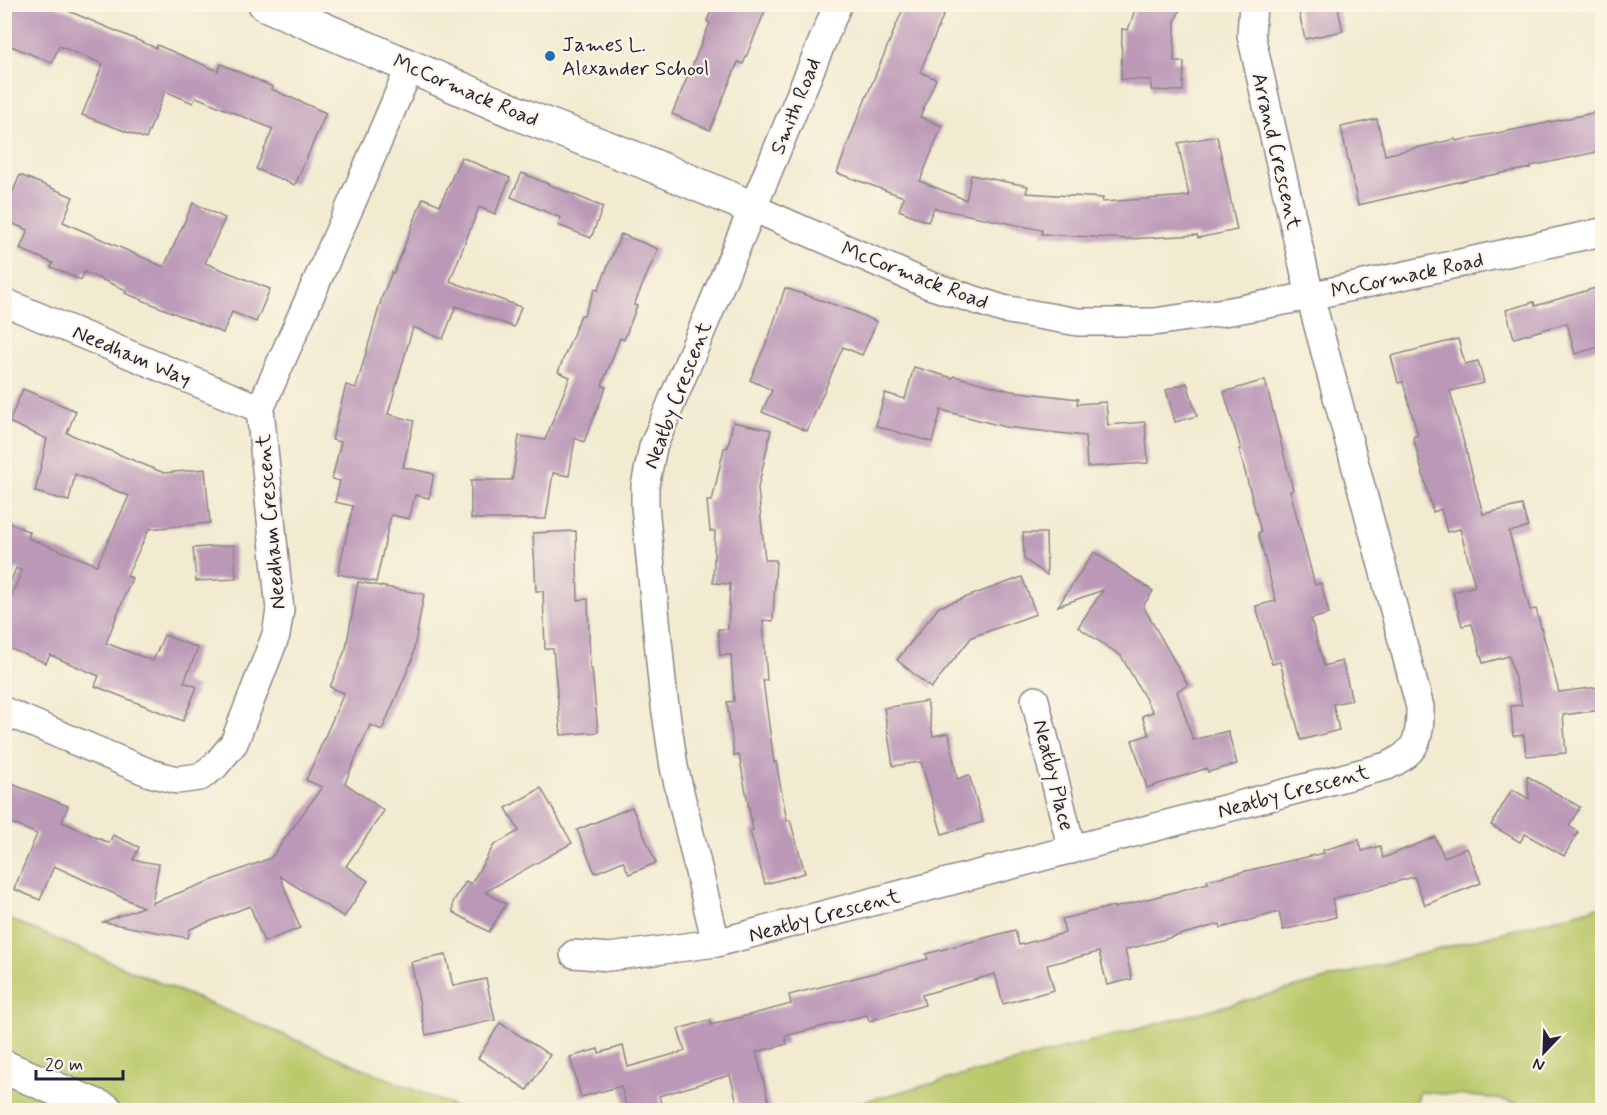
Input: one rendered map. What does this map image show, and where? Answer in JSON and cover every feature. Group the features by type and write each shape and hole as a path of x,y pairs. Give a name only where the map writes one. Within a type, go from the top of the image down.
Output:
{"street":[{"name":"McCormack Road","path":"265,4 529,118 642,161 929,285 1003,309 1078,322 1154,322 1231,311 1602,232"},
{"name":"Smith Road","path":"753,208 838,4"},
{"name":"Arrand Crescent","path":"1253,4 1251,35 1310,296"},
{"name":"Needham Crescent","path":"4,711 150,773 177,780 200,777 215,766 234,743 276,635 280,610 260,409 410,66"},
{"name":"Neatby Crescent","path":"716,943 670,742 662,680 645,486 653,447 753,208"},
{"name":"Neatby Crescent","path":"574,954 609,957 716,943 1387,766 1401,759 1415,746 1420,727 1420,707 1310,296"},
{"name":"Needham Way","path":"4,302 260,409"},
{"name":"Neatby Place","path":"1035,700 1072,850"},
{"path":"4,1068 106,1110"}],"green space":[{"path":"1602,906 1602,1110 1547,1110 1492,1098 1420,1092 1413,1110 832,1110"},
{"path":"4,917 462,1110 5,1110"}],"building":[{"path":"4,4 52,4 156,48 157,45 218,71 221,64 326,113 295,185 256,169 273,129 196,97 193,103 165,91 146,139 82,115 103,64 59,46 52,63 4,43"},
{"path":"714,4 768,4 743,64 738,62 710,130 672,114 710,23 707,21"},
{"path":"905,4 948,4 920,72 936,79 920,117 942,126 920,181 966,200 971,175 1028,186 1026,193 1103,198 1102,202 1189,196 1178,143 1217,136 1237,230 1198,238 1197,235 1129,239 1042,234 1042,230 934,208 928,222 899,210 904,197 837,173"},
{"path":"1137,4 1182,4 1175,22 1174,62 1184,62 1183,91 1151,90 1151,80 1121,79 1122,29 1128,30"},
{"path":"1297,4 1337,4 1343,31 1305,39"},
{"path":"1597,112 1602,151 1358,205 1341,127 1377,119 1385,155"},
{"path":"461,157 510,178 495,214 479,207 450,281 521,307 514,327 456,306 443,339 413,327 388,414 414,421 403,467 434,474 429,498 415,495 409,519 391,515 376,582 338,574 353,506 335,502 340,481 332,479 341,442 332,440 346,385 356,388 382,297 392,272 394,273 423,198 440,205"},
{"path":"522,173 603,207 591,238 558,225 561,218 511,197"},
{"path":"20,175 73,197 63,222 164,267 193,203 225,218 205,263 270,289 256,322 232,312 223,333 125,293 126,290 84,272 81,280 51,267 53,263 20,249 28,230 4,220 4,212"},
{"path":"621,234 658,249 634,305 637,306 624,340 620,338 602,385 606,387 584,442 575,438 569,476 553,473 546,519 471,519 471,480 512,480 519,436 545,440 570,377 558,372 581,315 584,315 595,289 598,290"},
{"path":"1602,286 1602,346 1575,354 1567,323 1514,338 1506,310 1534,302 1535,306"},
{"path":"785,288 850,310 877,322 862,355 843,347 807,431 762,412 772,390 750,380 770,334"},
{"path":"1458,339 1465,364 1478,361 1484,383 1450,391 1483,514 1522,505 1528,527 1509,532 1530,610 1536,609 1559,692 1598,687 1601,710 1563,715 1566,753 1526,756 1524,735 1513,736 1511,706 1522,705 1509,656 1483,663 1472,624 1462,626 1453,592 1475,586 1460,529 1447,532 1441,509 1433,512 1413,437 1418,435 1403,382 1398,383 1391,356"},
{"path":"914,367 1011,391 1078,399 1077,404 1106,402 1108,425 1145,422 1148,463 1087,467 1085,436 1005,427 941,410 932,442 876,426 885,393 905,399"},
{"path":"1265,380 1293,490 1290,491 1315,585 1321,583 1329,614 1311,619 1324,666 1342,661 1352,700 1333,704 1339,730 1301,740 1280,662 1272,664 1256,606 1276,601 1258,533 1261,532 1239,449 1241,449 1224,392"},
{"path":"1187,383 1197,416 1175,422 1166,390"},
{"path":"23,389 76,411 67,433 164,473 205,469 210,523 149,529 127,576 132,578 106,643 153,661 164,635 198,648 184,682 197,687 183,721 95,686 99,676 50,655 46,663 4,646 4,612 22,571 16,568 6,593 4,593 4,521 30,532 28,538 97,565 129,496 75,474 69,501 35,492 47,439 9,422"},
{"path":"733,422 771,430 758,488 765,560 776,560 773,621 763,620 767,680 763,680 774,763 776,762 787,821 790,820 805,873 765,884 750,831 753,830 739,755 734,756 727,702 734,701 731,655 720,655 718,629 728,629 730,584 713,583 715,531 710,531 707,501 712,501 724,448 728,447"},
{"path":"576,531 578,600 588,599 590,669 592,669 598,732 561,735 553,649 545,649 543,591 536,591 533,533"},
{"path":"1023,533 1046,533 1047,575 1024,559"},
{"path":"234,545 236,579 196,581 193,548"},
{"path":"1094,552 1153,591 1143,606 1188,685 1177,691 1193,740 1228,731 1237,764 1208,772 1207,768 1147,788 1132,740 1149,735 1142,716 1153,712 1121,656 1078,627 1103,590 1058,606"},
{"path":"1022,577 1036,614 972,637 931,688 897,660 939,607"},
{"path":"358,582 424,594 412,660 382,730 370,725 345,783 384,811 346,866 368,881 344,917 280,876 300,928 264,942 250,906 190,929 188,938 103,922 143,907 54,866 40,900 14,889 37,834 4,820 4,781 68,806 62,822 109,843 113,835 139,847 133,860 159,864 152,903 271,858 322,787 306,780 344,693 330,687 346,648"},
{"path":"927,701 933,736 949,733 957,779 969,775 983,822 942,834 921,762 893,766 884,708"},
{"path":"1527,776 1580,807 1569,826 1578,832 1564,856 1525,834 1520,842 1491,825 1512,789 1529,799"},
{"path":"541,788 572,843 485,892 506,904 489,932 453,912 453,902 466,881 471,884 494,845 519,831 506,808"},
{"path":"632,807 656,863 629,874 623,861 595,873 577,830"},
{"path":"1435,837 1444,857 1467,848 1481,883 1425,905 1414,877 1332,899 1336,917 1283,930 1279,912 1221,928 1220,924 1125,950 1132,979 1107,985 1099,952 1047,965 1054,990 1003,1004 995,974 922,995 925,1005 869,1021 867,1015 785,1036 787,1044 756,1052 771,1110 739,1110 730,1075 659,1096 663,1110 627,1110 621,1086 581,1097 570,1057 598,1049 599,1053 623,1046 628,1067 685,1051 678,1029 710,1020 711,1025 791,1004 789,995 928,959 926,954 1015,930 1019,945 1065,933 1062,919 1208,883 1207,880 1324,853 1323,850 1359,840 1362,851 1380,846 1383,858"},
{"path":"446,955 453,986 486,979 495,1020 426,1035 411,962"},
{"path":"500,1023 550,1055 527,1090 478,1058"}],"place":[{"name":"James L. Alexander School","path":"550,56"}]}
